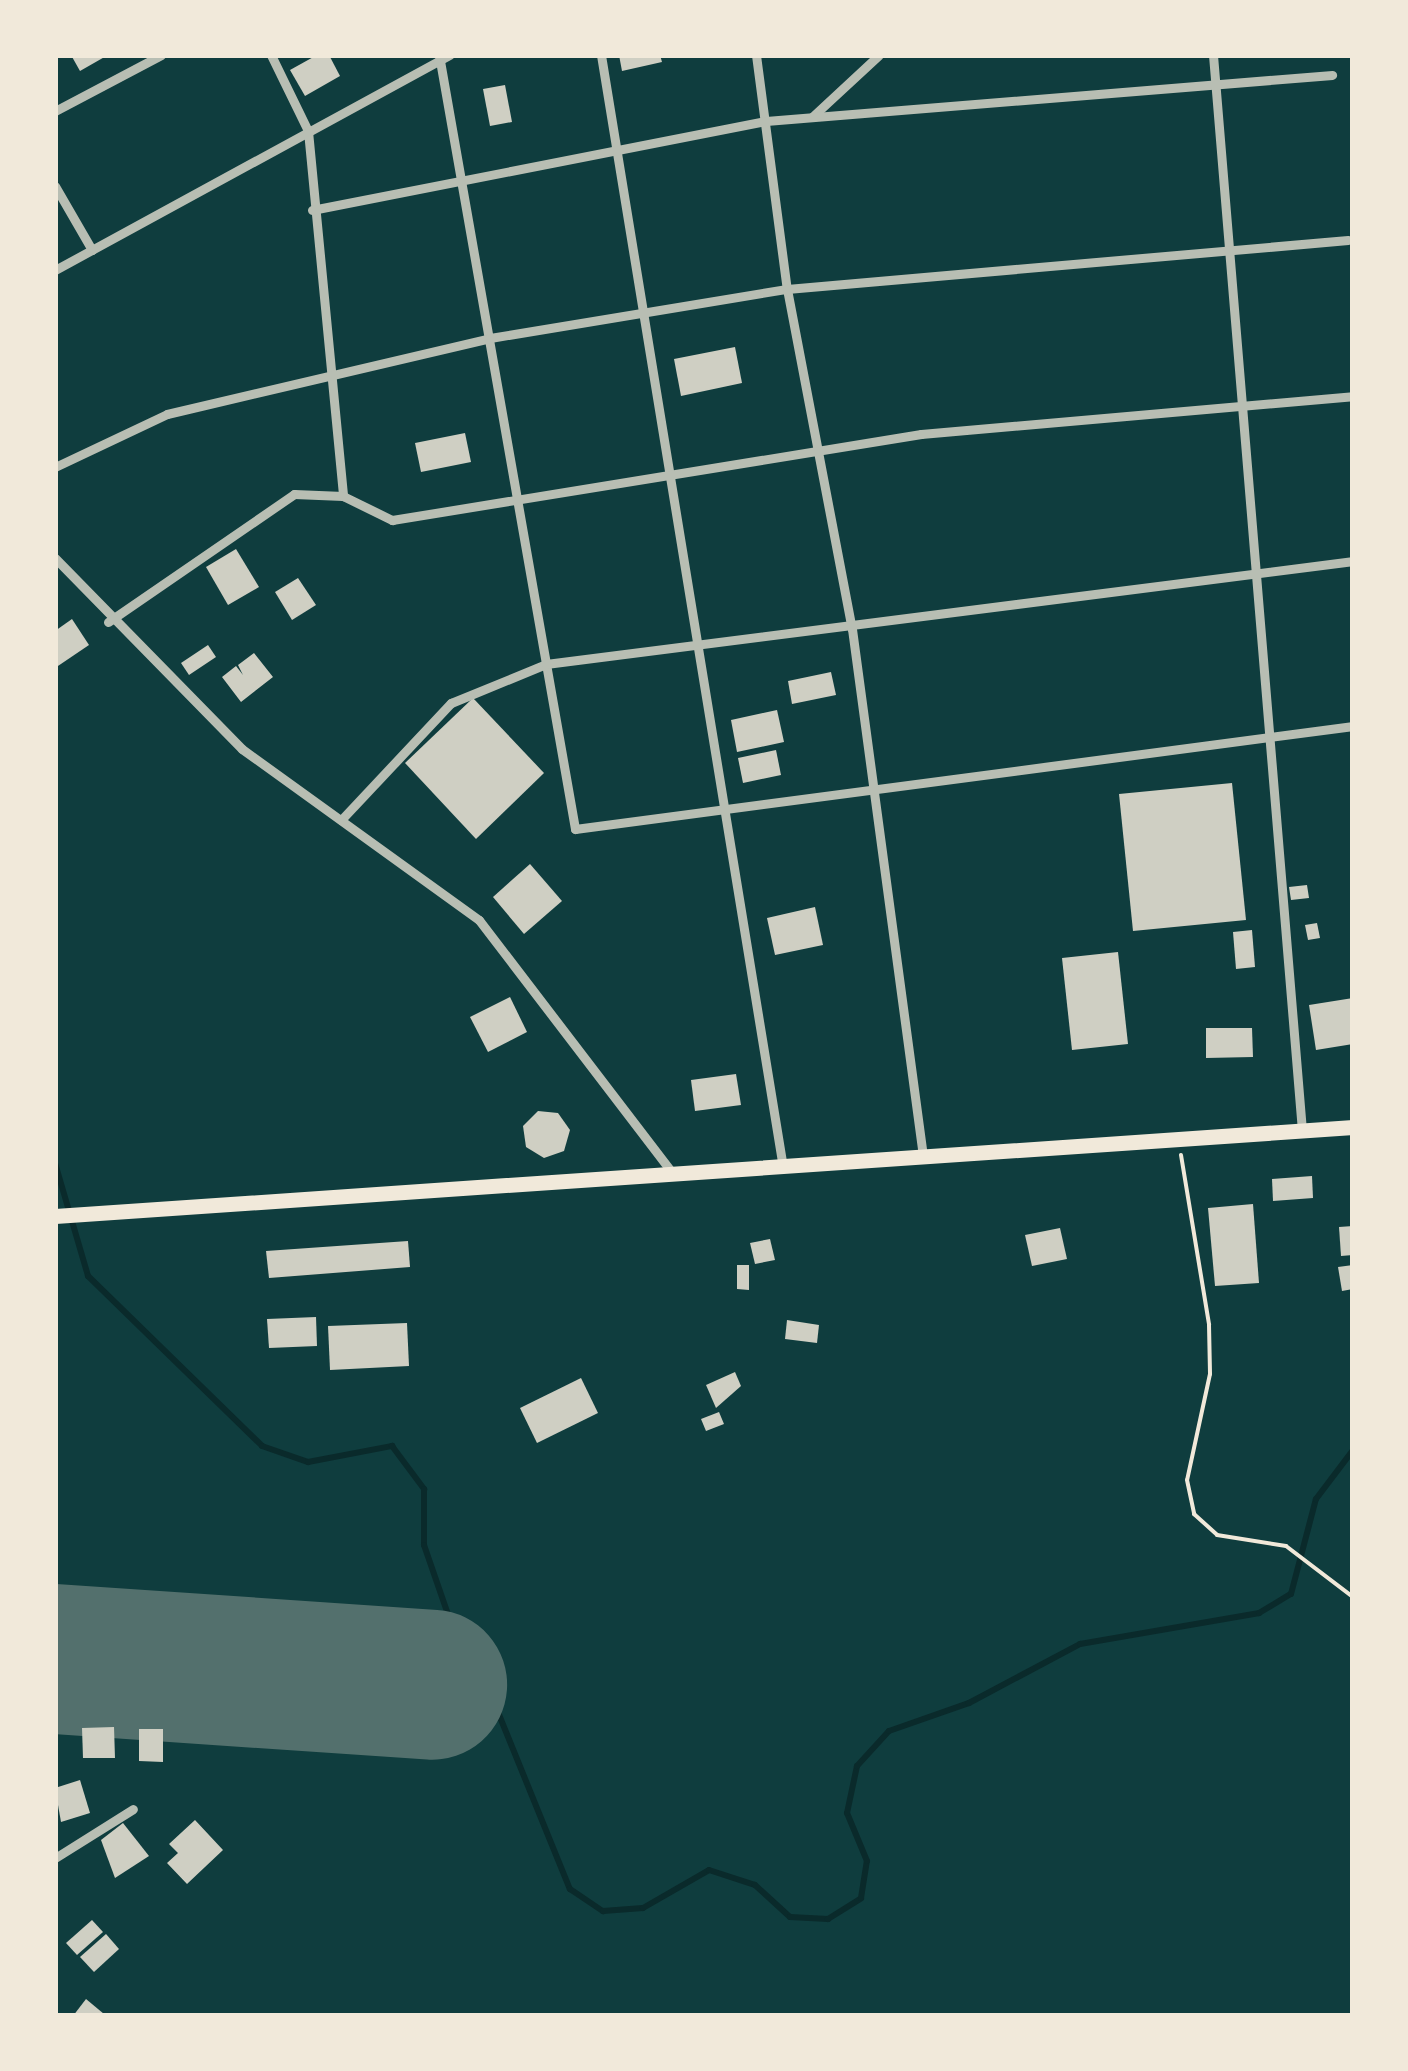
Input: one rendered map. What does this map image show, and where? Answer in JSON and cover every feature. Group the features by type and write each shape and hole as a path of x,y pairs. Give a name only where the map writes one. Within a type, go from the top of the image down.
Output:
{"highway":[{"path":"57,1216 1353,1127"}],"street":[{"path":"55,111 161,55"},
{"path":"271,55 308,130 312,210 343,496"},
{"path":"600,55 613,155 647,312 702,641 783,1168"},
{"path":"756,55 787,288 851,623 923,1159"},
{"path":"812,118 879,55"},
{"path":"1213,55 1302,1131"},
{"path":"55,270 444,56 575,828 872,782 1353,726"},
{"path":"312,210 462,178 613,155 766,121 1332,75"},
{"path":"55,186 92,250"},
{"path":"55,467 167,414 330,372 490,338 787,288 1348,240"},
{"path":"108,622 294,494 343,496 392,520 675,478 818,451 1352,396"},
{"path":"55,558 108,622 242,749 478,920 673,1174"},
{"path":"341,820 451,703 546,664 702,641 1353,561"},
{"path":"55,1858 132,1809"}],"path":[{"path":"1178,1140 1210,1341 1188,1494 1218,1534 1286,1546 1353,1597"}],"building":[{"path":"71,55 108,55 80,71"},
{"path":"317,55 329,55 340,76 305,96 290,70"},
{"path":"619,55 660,55 662,62 622,71"},
{"path":"505,85 512,122 490,126 483,89"},
{"path":"735,347 742,383 681,396 674,359"},
{"path":"465,433 471,462 421,472 415,443"},
{"path":"236,549 259,587 228,605 206,567"},
{"path":"298,578 316,605 292,620 275,592"},
{"path":"72,619 89,645 55,668 55,631"},
{"path":"208,645 216,657 189,675 181,663"},
{"path":"254,653 273,677 241,702 222,677 236,666 243,675 238,665"},
{"path":"831,672 836,695 792,704 788,681"},
{"path":"473,698 544,773 476,839 405,763"},
{"path":"777,710 784,742 737,752 731,720"},
{"path":"776,750 781,775 743,783 738,758"},
{"path":"1232,783 1246,920 1133,931 1119,794"},
{"path":"530,864 562,901 524,934 493,897"},
{"path":"1307,885 1309,898 1291,900 1289,887"},
{"path":"815,907 823,945 775,955 767,918"},
{"path":"1317,923 1320,938 1308,940 1305,925"},
{"path":"1252,930 1255,967 1236,969 1233,932"},
{"path":"1118,952 1128,1044 1072,1050 1062,958"},
{"path":"510,997 527,1032 488,1052 470,1017"},
{"path":"1353,998 1353,1044 1316,1050 1309,1005"},
{"path":"1206,1028 1252,1028 1253,1057 1206,1058"},
{"path":"736,1074 741,1105 695,1111 691,1080"},
{"path":"538,1111 558,1113 570,1130 564,1151 544,1158 526,1147 523,1126"},
{"path":"1312,1176 1313,1198 1273,1201 1272,1179"},
{"path":"1253,1204 1259,1283 1215,1286 1208,1208"},
{"path":"1353,1226 1353,1255 1341,1256 1339,1227"},
{"path":"1060,1228 1067,1259 1032,1266 1025,1235"},
{"path":"770,1239 775,1260 755,1264 750,1243"},
{"path":"408,1241 410,1267 269,1278 266,1251"},
{"path":"737,1265 749,1265 749,1290 737,1289"},
{"path":"1353,1265 1353,1289 1342,1291 1338,1267"},
{"path":"316,1317 317,1346 269,1348 267,1319"},
{"path":"787,1320 819,1325 817,1343 785,1339"},
{"path":"407,1323 409,1366 330,1370 328,1326"},
{"path":"735,1372 741,1386 716,1408 706,1385"},
{"path":"581,1378 598,1413 537,1443 520,1408"},
{"path":"719,1412 724,1424 706,1431 701,1419"},
{"path":"114,1727 115,1758 83,1758 82,1728"},
{"path":"139,1729 163,1729 163,1762 139,1761"},
{"path":"80,1780 90,1813 61,1822 55,1788"},
{"path":"195,1820 223,1850 187,1884 167,1863 178,1853 169,1844"},
{"path":"123,1823 149,1856 115,1878 101,1840"},
{"path":"92,1920 103,1932 77,1955 66,1943"},
{"path":"106,1934 119,1949 94,1972 80,1957"},
{"path":"86,1999 104,2014 73,2016"}],"waterway":[{"path":"55,1163 88,1276 262,1446 308,1462 392,1446 424,1489 424,1545 450,1620 489,1690 570,1889 603,1911 643,1908 709,1870 755,1885 790,1917 828,1919 861,1898 867,1861 847,1813 857,1766 889,1731 969,1703 1080,1644 1259,1613 1291,1594 1316,1499 1353,1450"}],"runway":[{"path":"55,1659 432,1685"}]}
